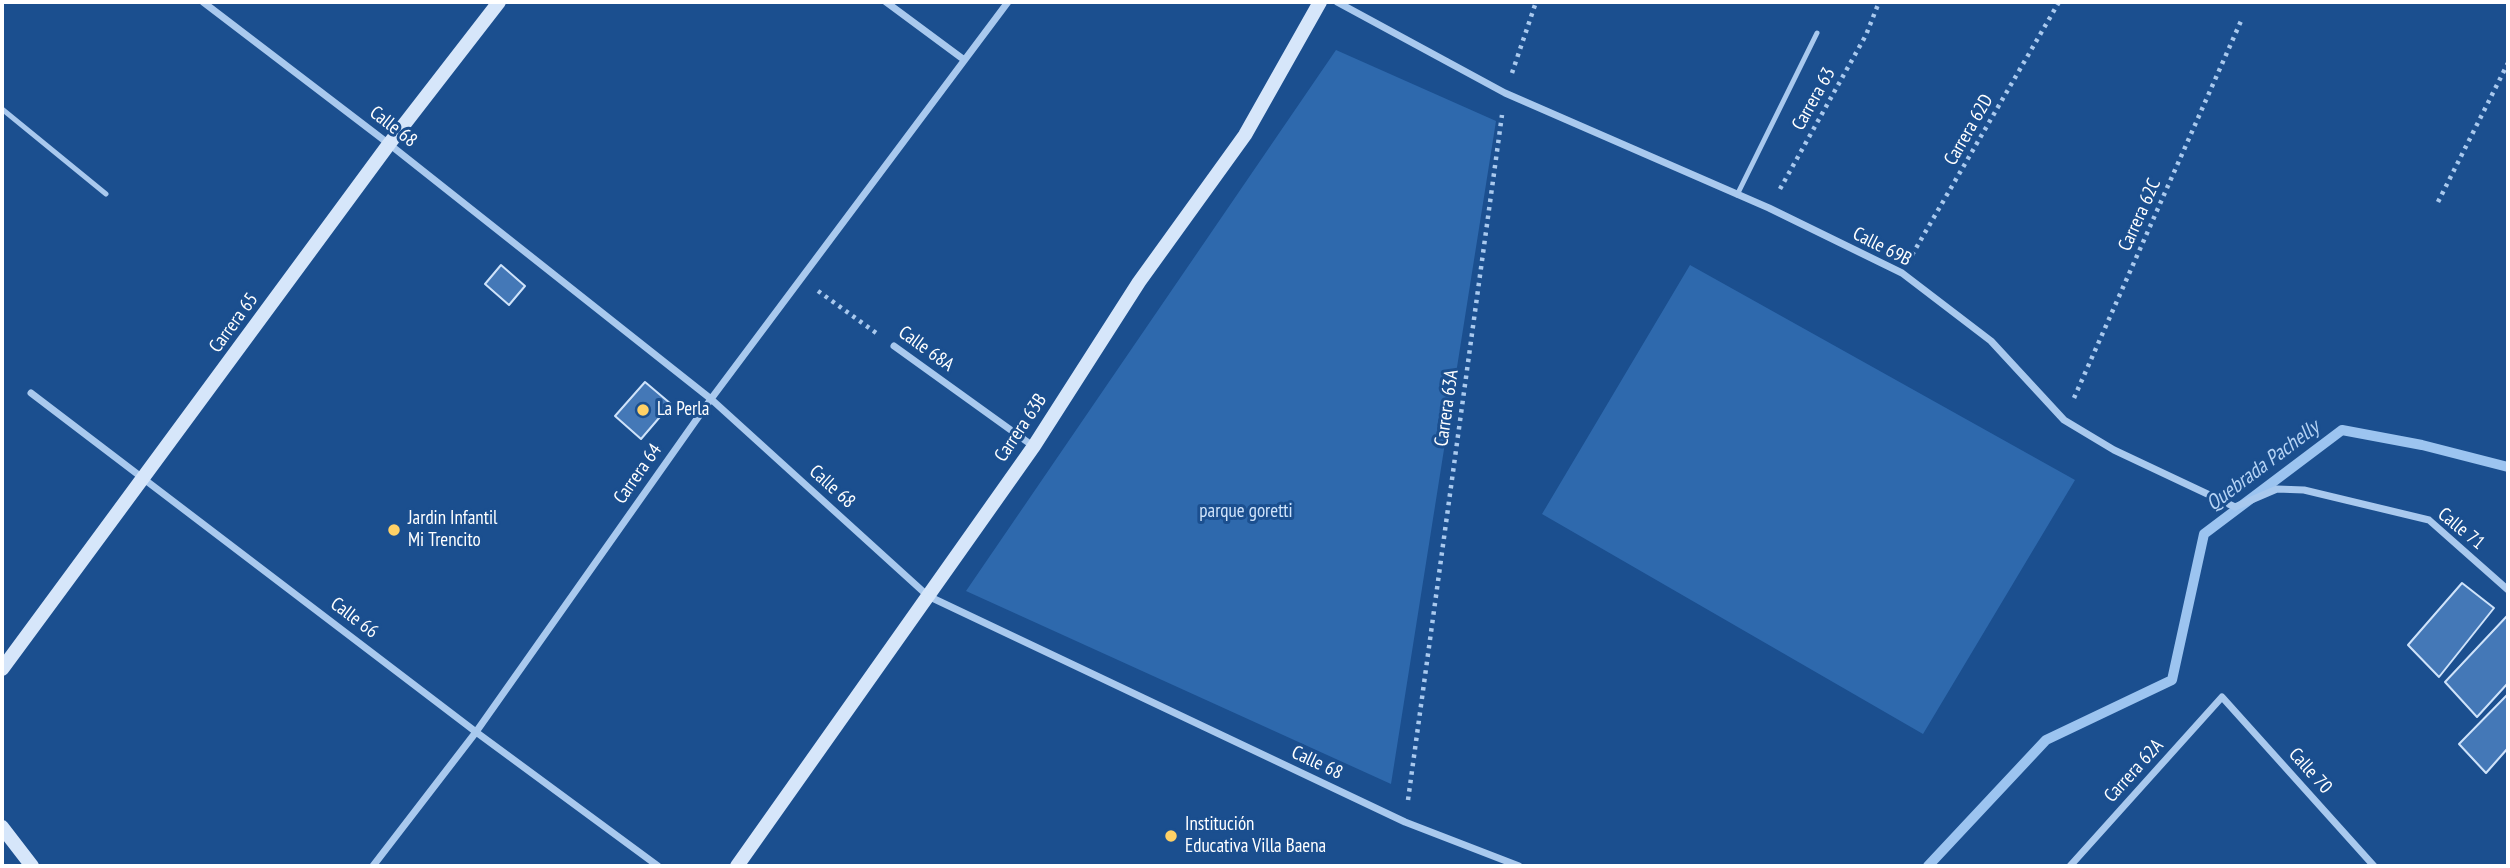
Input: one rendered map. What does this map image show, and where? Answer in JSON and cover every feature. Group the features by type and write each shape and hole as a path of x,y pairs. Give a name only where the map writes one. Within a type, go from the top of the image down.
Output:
{"main road":[{"name":"Carrera 65","path":"2,669 389,144 499,2"},
{"name":"Carrera 63B","path":"737,866 1034,446 1139,282 1245,135 1320,2"},
{"path":"2,827 32,866"}],"street":[{"name":"Calle 68","path":"203,2 389,144 711,399 928,596 1405,822 1519,866"},
{"path":"886,2 963,59"},
{"name":"Carrera 64","path":"373,866 476,732 711,399 1008,2"},
{"name":"Calle 69B","path":"1337,2 1505,93 1769,208 1902,273 1991,341 2064,419 2114,450 2235,507 2277,489 2304,490 2385,510"},
{"name":"Calle 68A","path":"894,346 1034,446"},
{"name":"Calle 66","path":"31,393 476,732 658,866"},
{"name":"Calle 71","path":"2385,510 2429,520 2508,590"},
{"name":"Carrera 62A","path":"2070,866 2222,698"},
{"name":"Calle 70","path":"2222,698 2374,866"}],"lane":[{"path":"1737,195 1817,33"},
{"path":"2,109 106,194"}],"path":[{"name":"Carrera 63A","path":"1405,822 1505,93 1536,2"},
{"name":"Carrera 63","path":"1769,208 1866,35 1879,2"},
{"name":"Carrera 62D","path":"1902,273 2059,2"},
{"name":"Carrera 62C","path":"2064,419 2241,21"},
{"path":"2438,202 2508,64"},
{"name":"Calle 68A","path":"800,279 894,346"}],"green space":[{"name":"parque goretti","path":"1336,50 1496,121 1391,784 966,591"},
{"path":"1690,265 2075,480 1923,734 1542,514"}],"building":[{"path":"501,265 525,286 509,305 485,284"},
{"name":"La Perla","path":"645,382 671,404 641,439 615,416"},
{"path":"2462,583 2494,608 2439,677 2408,645"},
{"path":"2507,616 2508,683 2477,717 2445,682"},
{"path":"2508,694 2508,748 2486,773 2459,744"}],"waterway":[{"name":"Quebrada Pachelly","path":"1928,866 2046,740 2172,680 2204,534 2342,430 2422,445 2508,467"}],"place":[{"name":"La Perla","path":"643,410"},
{"name":"Jardin Infantil Mi Trencito","path":"394,530"},
{"name":"Institución Educativa Villa Baena","path":"1171,836"}]}
